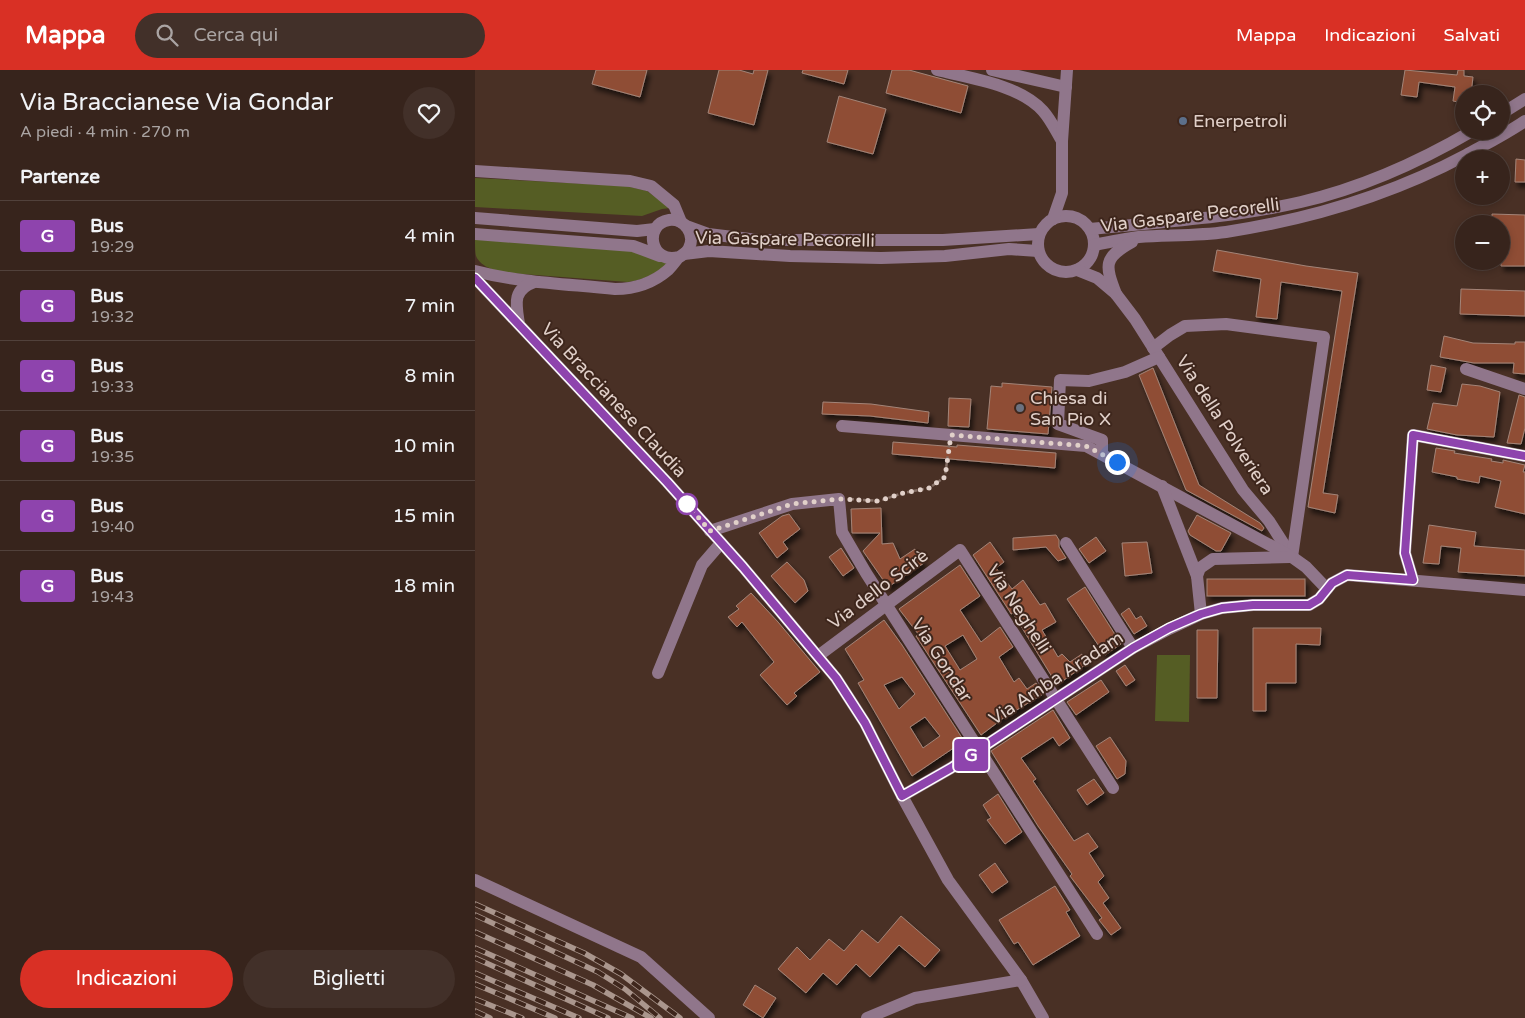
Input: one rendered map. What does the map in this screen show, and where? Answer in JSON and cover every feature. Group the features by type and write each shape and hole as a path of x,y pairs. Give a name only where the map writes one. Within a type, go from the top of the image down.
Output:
{"street":[{"path":"937,70 989,83 1031,100 1063,141"},
{"path":"992,70 1066,87"},
{"path":"1067,70 1062,193 1053,219 1039,234 1038,250 1042,259 1054,270 1069,272 1077,270"},
{"path":"1039,108 1037,97 1041,89 1047,84"},
{"path":"1510,108 1525,98"},
{"path":"1039,108 1052,108 1065,102"},
{"name":"Via Gaspare Pecorelli","path":"1077,270 1089,259 1094,245 1140,237 1193,236 1282,223 1361,201 1426,176 1488,144 1525,121"},
{"name":"Via Gaspare Pecorelli","path":"1053,219 1061,216 1075,218 1082,221 1090,229 1246,213 1302,202 1382,176 1456,140"},
{"path":"475,171 630,181 651,186 674,205 691,237 691,244 667,271 648,282 628,289 508,279 475,271"},
{"path":"1062,193 1075,218"},
{"path":"475,218 637,231 655,229"},
{"path":"663,257 654,248 653,235 655,229 670,220 684,224"},
{"name":"Via Gaspare Pecorelli","path":"684,224 708,234 758,240 943,240 1039,234"},
{"path":"1090,229 1094,245"},
{"path":"475,234 633,246 663,257 674,259 682,256"},
{"path":"1116,294 1109,272 1109,263 1119,248 1140,237"},
{"name":"Via Gaspare Pecorelli","path":"682,256 709,251 789,256 881,258 945,256 1009,249 1038,250"},
{"name":"Via della Polveriera","path":"1089,259 1097,278"},
{"name":"Via della Polveriera","path":"1077,270 1097,278 1116,294 1135,319 1243,490 1269,521 1292,557 1306,567 1327,589"},
{"name":"Via Braccianese Claudia","path":"475,278 721,543 836,678 865,723 948,880 1021,980 1043,1018"},
{"path":"519,324 516,298 523,286 534,282"},
{"path":"1102,454 1102,440 1058,424 1060,380 1089,381 1125,372 1156,352 1169,335 1185,326 1226,324 1324,338 1292,557"},
{"path":"1465,369 1525,390"},
{"path":"842,426 1086,446 1292,557"},
{"path":"1413,580 1405,553 1413,435 1525,456"},
{"path":"1162,486 1197,576 1201,614"},
{"path":"710,531 792,504 839,499"},
{"name":"Via Gondar","path":"839,499 842,532 886,605 1097,934"},
{"path":"658,673 702,565 721,543"},
{"path":"1066,543 1133,648"},
{"name":"Via dello Scirè","path":"818,656 960,550"},
{"name":"Via Neghelli","path":"960,550 1113,788"},
{"path":"1197,576 1200,568 1213,558 1292,557"},
{"name":"Via Amba Aradam","path":"902,796 979,750 1133,648 1169,628 1201,614 1222,608 1253,605 1309,605 1319,599 1332,583 1347,575 1525,590"},
{"path":"475,880 641,957 709,1018"},
{"path":"867,1018 915,998 1021,980"}],"path":[{"path":"839,499 879,501 903,493 929,488 945,477 951,435"}],"green space":[{"path":"475,178 626,186 647,191 670,208 642,216 475,207"},
{"path":"475,239 633,250 670,263 645,277 628,282 509,273 485,266 478,260 475,250"},
{"path":"1157,655 1190,655 1189,722 1155,721"}],"building":[{"path":"596,70 647,70 640,97 592,84"},
{"path":"719,70 739,70 753,74 754,70 768,70 754,125 708,113"},
{"path":"803,70 848,70 844,84 802,73"},
{"path":"892,70 909,70 968,86 961,113 886,93"},
{"path":"1405,70 1457,75 1458,70 1464,70 1464,76 1473,77 1472,85 1455,85 1455,87 1419,82 1417,97 1401,95"},
{"path":"839,96 886,109 873,154 827,142"},
{"path":"1516,159 1525,160 1525,182 1515,182"},
{"path":"1492,214 1525,215 1525,266 1510,266 1510,215"},
{"path":"1217,250 1358,273 1323,493 1338,495 1335,513 1308,507 1342,291 1281,282 1277,319 1256,317 1261,279 1213,271"},
{"path":"1461,289 1525,291 1525,316 1460,314"},
{"path":"1444,336 1473,343 1515,344 1515,342 1525,342 1525,374 1513,373 1514,363 1474,363 1440,357"},
{"path":"1431,365 1446,368 1441,392 1427,390"},
{"path":"1153,368 1199,485 1260,523 1264,528 1262,531 1186,490 1139,375"},
{"name":"Chiesa di San Pio X","path":"1002,383 1052,387 1048,434 987,429 991,386 1002,387"},
{"path":"1462,384 1480,386 1500,392 1494,437 1457,435 1427,429 1433,403 1457,406"},
{"path":"1519,395 1525,397 1525,428 1521,444 1507,443"},
{"path":"949,398 971,399 969,427 948,426"},
{"path":"823,402 871,404 929,412 928,423 870,416 822,414"},
{"path":"893,442 1056,453 1055,468 892,454"},
{"path":"1436,448 1492,459 1491,461 1503,463 1503,460 1525,465 1523,472 1525,472 1525,514 1495,507 1501,481 1480,476 1479,483 1432,472"},
{"path":"881,508 882,544 893,543 900,559 915,549 924,563 888,587 863,551 880,533 852,533 851,509"},
{"path":"789,514 800,529 783,542 788,549 777,558 759,533 782,516"},
{"path":"1197,515 1231,533 1221,551 1216,551 1190,535 1188,531"},
{"path":"1429,525 1476,532 1474,546 1525,550 1525,576 1458,572 1461,548 1441,546 1439,564 1423,563"},
{"path":"1056,535 1059,540 1059,547 1066,558 1058,561 1046,547 1013,550 1013,538"},
{"path":"1096,537 1106,551 1089,563 1079,549"},
{"path":"990,542 1004,562 996,568 1012,589 1023,580 1040,605 1045,603 1056,622 1042,630 1058,657 1062,654 1070,662 1082,654 1088,663 1057,685 1013,613 1011,614 973,555"},
{"path":"1147,542 1152,573 1125,576 1122,543"},
{"path":"841,548 854,568 843,576 829,557"},
{"path":"787,562 804,580 808,591 795,603 771,576"},
{"path":"960,565 980,596 960,610 981,642 1000,627 1013,647 999,657 1014,682 1019,678 1027,689 1036,683 1043,694 997,722 981,735 916,636 919,635 899,609","holes":["963,635 977,659 960,670 945,646"]},
{"path":"1207,579 1305,579 1305,596 1207,596"},
{"path":"1085,587 1121,644 1105,655 1067,599"},
{"path":"751,593 820,672 794,693 797,696 787,705 760,675 774,662 742,622 737,627 728,617 739,609 736,606"},
{"path":"1129,608 1136,619 1141,616 1147,626 1134,634 1121,614"},
{"path":"884,620 964,741 912,776 858,683 864,680 845,649","holes":["902,677 915,694 899,709 884,685","925,717 940,736 923,748 910,727"]},
{"path":"1253,628 1321,628 1320,645 1296,644 1296,683 1266,683 1266,711 1253,711"},
{"path":"1197,630 1218,630 1217,698 1197,698"},
{"path":"1125,665 1135,680 1126,686 1116,671"},
{"path":"1101,680 1109,692 1076,715 1067,702"},
{"path":"1053,710 1070,738 1059,746 1053,737 1021,758 1036,779 1033,781 1074,841 1088,833 1098,847 1089,853 1104,876 1098,882 1109,898 1103,903 1121,928 1111,935 1099,920 1102,918 1070,876 1072,874 1038,826 991,751"},
{"path":"1110,737 1126,761 1125,774 1117,779 1096,746"},
{"path":"1094,779 1104,793 1087,805 1077,790"},
{"path":"998,794 1022,832 1005,844 987,820 991,818 983,805"},
{"path":"995,863 1008,882 992,893 979,875"},
{"path":"1055,886 1070,910 1066,912 1080,936 1033,965 1018,942 1014,944 999,920"},
{"path":"901,916 940,950 925,967 899,945 870,977 856,964 837,985 823,973 806,993 778,969 797,947 810,960 829,939 844,951 862,930 878,943"},
{"path":"755,985 776,998 763,1018 743,1005"}],"railway":[{"path":"475,904 584,953 621,974 680,1018"},
{"path":"475,915 598,972 625,989 660,1018"},
{"path":"475,932 593,985 651,1018"},
{"path":"475,948 632,1018"},
{"path":"475,958 608,1018"},
{"path":"475,973 579,1018"},
{"path":"475,984 555,1018"},
{"path":"475,999 522,1018"},
{"path":"475,1011 490,1018"}],"bus line":[{"name":"G","path":"475,278 667,482 743,567 836,678 865,723 902,796 951,768 1133,648 1169,628 1201,614 1222,608 1253,605 1309,605 1319,599 1332,583 1347,575 1413,580 1405,553 1413,435 1525,456"}],"place":[{"name":"Enerpetroli","path":"1183,121"},
{"name":"Chiesa di San Pio X","path":"1020,408"}],"route":[{"path":"687,504 710,531 792,504 839,499 879,501 903,493 929,488 945,477 951,435 1086,446 1117,462"}]}
